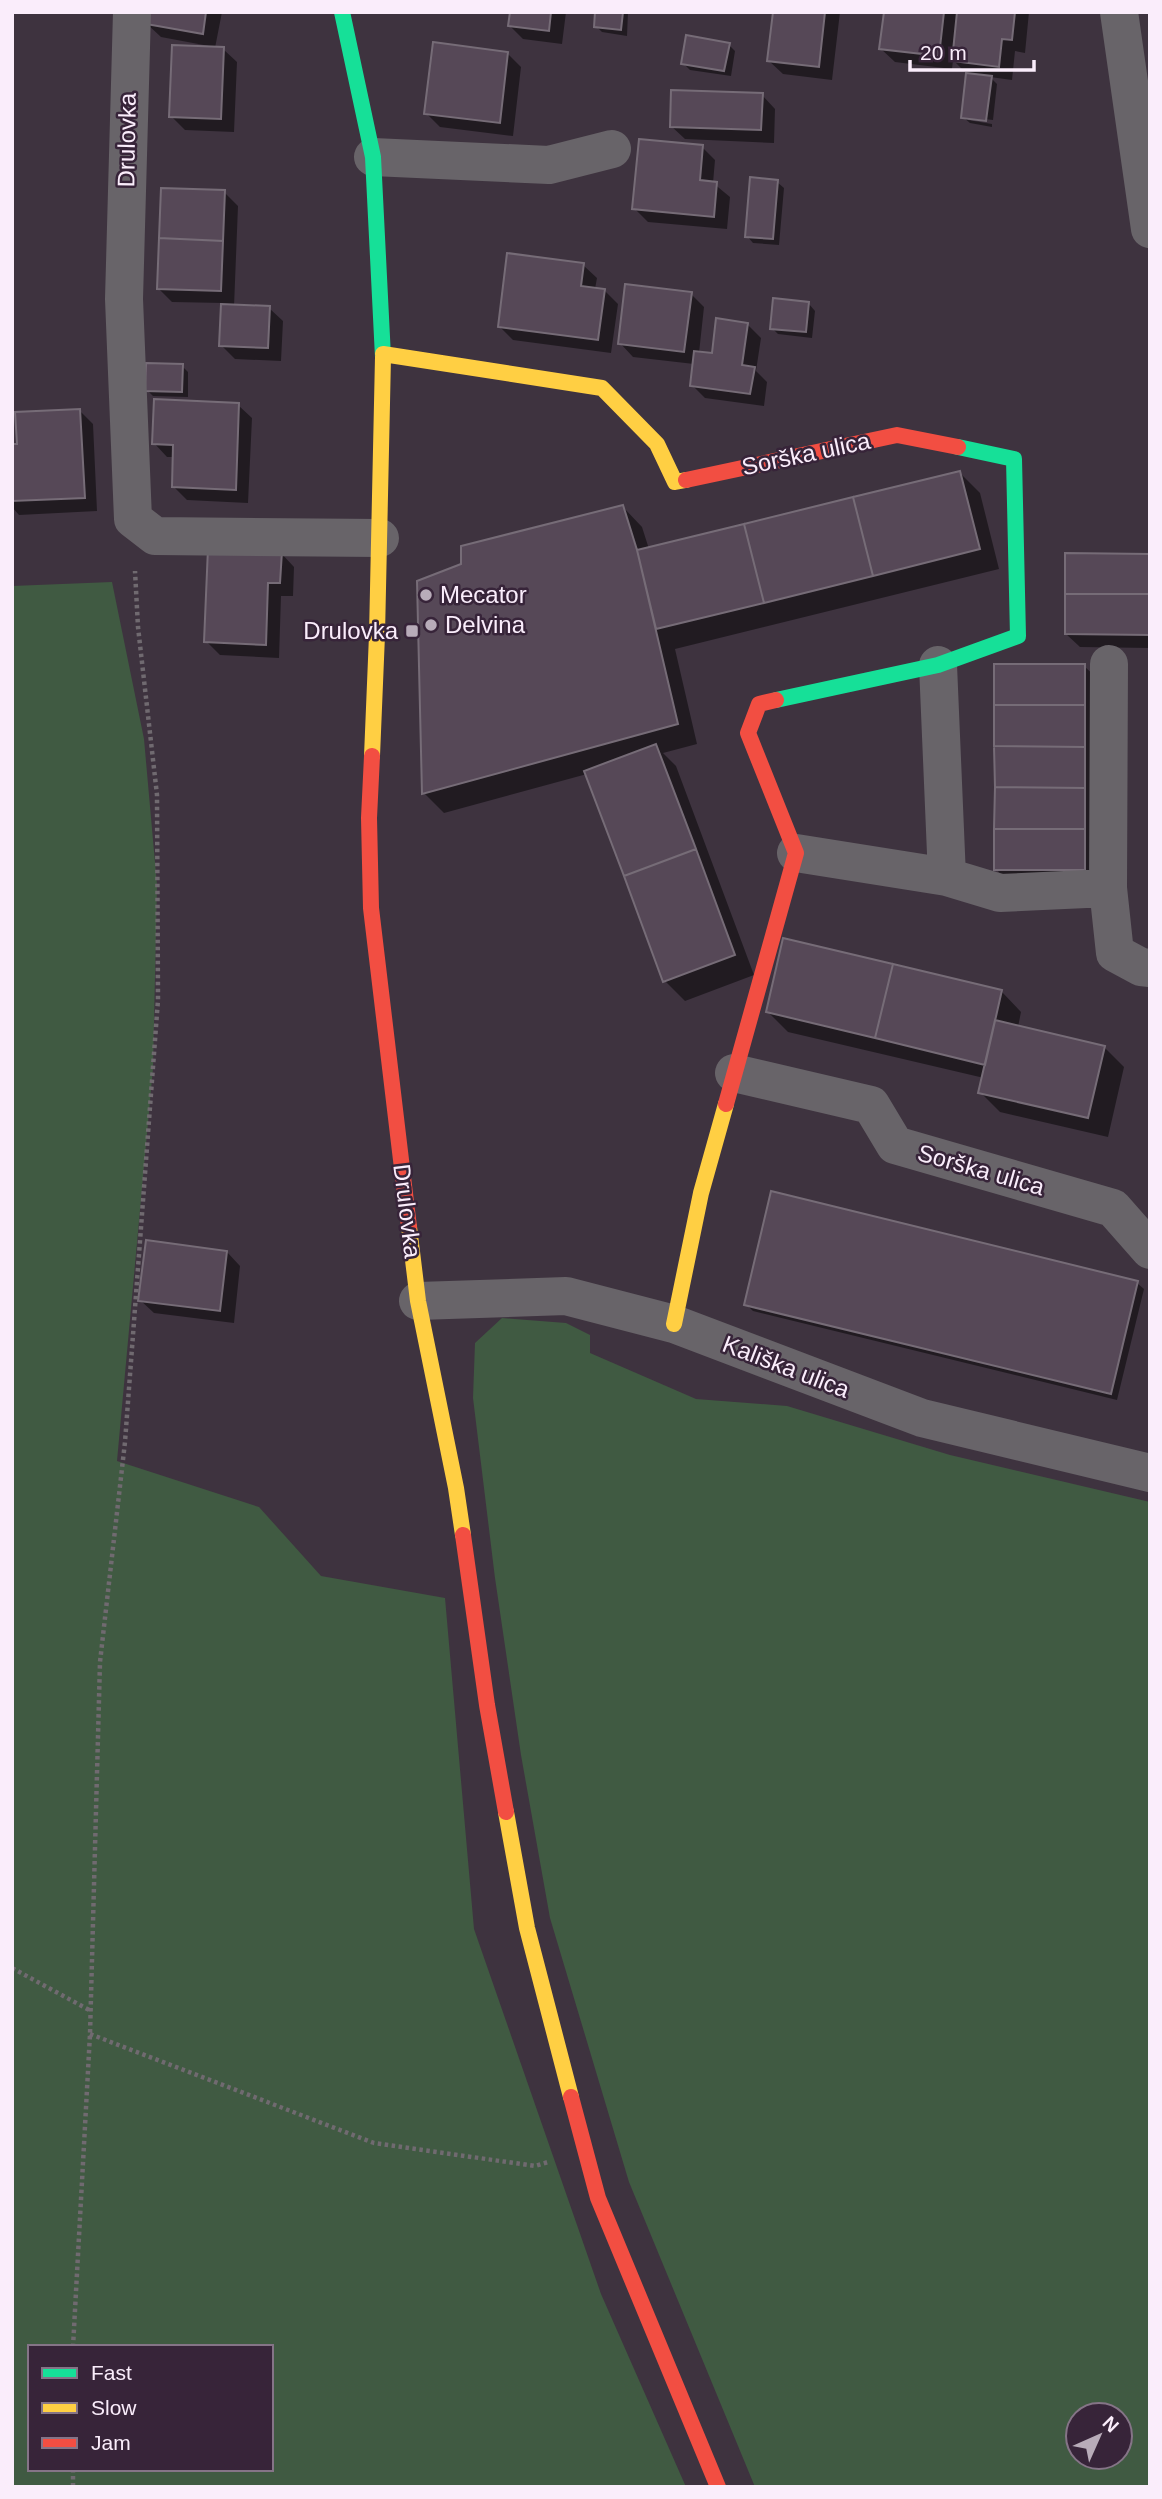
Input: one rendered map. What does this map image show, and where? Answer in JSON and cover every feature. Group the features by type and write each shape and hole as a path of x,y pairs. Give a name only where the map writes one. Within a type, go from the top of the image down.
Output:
{"street":[{"name":"Drulovka","path":"132,12 124,299 133,519"},
{"name":"Drulovka","path":"342,12 373,158 383,354 380,538 369,818 371,908 418,1301 456,1488 487,1705 527,1928 598,2197 718,2487"},
{"path":"1119,12 1150,229"},
{"path":"373,158 549,165 612,149"},
{"name":"Sorška ulica","path":"383,354 602,388 657,444 675,482 897,435 1014,459 1018,636 938,665 759,704 748,733 796,853"},
{"path":"133,519 155,536 380,538"},
{"path":"1109,664 1108,888 1115,953 1141,967 1150,968"},
{"path":"938,665 947,877"},
{"path":"674,1324 701,1193 796,853 947,877 1000,893 1108,888"},
{"name":"Sorška ulica","path":"734,1073 871,1105 895,1145 1113,1208 1150,1251"},
{"name":"Kališka ulica","path":"418,1301 566,1296 674,1324 922,1418 1150,1473"}],"path":[{"path":"73,2345 90,2034 100,1662 125,1442 158,1000 157,795 138,627 133,519"},
{"path":"12,1968 90,2011"},
{"path":"90,2034 374,2143 535,2166 586,2151"}],"green space":[{"path":"112,582 144,739 157,885 153,1068 117,1461 259,1507 321,1576 445,1598 474,1929 601,2294 686,2487 12,2487 12,586"},
{"path":"502,1318 566,1323 590,1335 590,1353 696,1399 787,1406 950,1455 1150,1502 1150,2487 755,2487 629,2182 550,1918 521,1755 495,1578 473,1398 475,1343"}],"building":[{"path":"148,12 206,12 203,34 146,24"},
{"path":"510,12 551,12 549,31 508,26"},
{"path":"595,12 623,12 621,30 594,27"},
{"path":"773,12 825,12 819,67 767,61"},
{"path":"884,12 944,12 939,56 879,49"},
{"path":"957,12 1015,12 1012,40 1002,39 999,67 952,61"},
{"path":"686,35 730,43 724,71 681,64"},
{"path":"433,42 508,52 500,123 424,114"},
{"path":"172,45 224,47 221,119 169,117"},
{"path":"966,73 992,76 986,121 961,118"},
{"path":"671,90 763,93 761,130 670,127"},
{"path":"639,139 703,145 700,180 717,182 714,217 632,209"},
{"path":"750,177 778,180 773,239 745,237"},
{"path":"161,188 225,190 223,241 159,238"},
{"path":"159,238 223,241 221,291 157,289"},
{"path":"507,253 584,263 581,286 605,289 598,340 498,327"},
{"path":"625,284 692,292 684,352 618,344"},
{"path":"773,298 809,302 806,332 770,329"},
{"path":"221,304 270,306 268,348 219,346"},
{"path":"716,318 748,323 742,365 755,367 750,394 690,386 694,351 712,353"},
{"path":"146,363 183,364 182,392 145,391"},
{"path":"154,399 239,403 236,490 172,487 173,445 152,444"},
{"path":"80,409 85,498 12,501 12,444 17,444 15,412"},
{"path":"960,471 980,549 873,576 853,497"},
{"path":"853,497 873,576 764,603 744,524"},
{"path":"623,505 637,550 678,724 422,794 417,581 461,564 461,546"},
{"path":"744,524 764,603 656,629 637,550"},
{"path":"208,548 282,551 280,583 268,583 266,645 204,642"},
{"path":"1065,553 1150,554 1150,594 1065,594"},
{"path":"1065,594 1150,594 1150,635 1065,634"},
{"path":"994,664 1085,664 1085,705 994,705"},
{"path":"994,705 1085,705 1085,747 994,746"},
{"path":"656,744 696,849 624,876 584,771"},
{"path":"994,746 1085,747 1085,788 995,787"},
{"path":"995,787 1085,788 1085,829 994,829"},
{"path":"994,829 1085,829 1085,870 994,870"},
{"path":"696,849 735,955 663,982 624,876"},
{"path":"783,938 893,964 875,1038 766,1012"},
{"path":"893,964 1002,990 985,1065 875,1038"},
{"path":"995,1020 1105,1046 1088,1118 978,1093"},
{"path":"771,1191 1138,1281 1111,1394 744,1305"},
{"path":"146,1240 227,1251 220,1311 138,1301"}],"traffic: fast":[{"path":"342,12 373,157 383,357"},
{"path":"776,700 938,665 1018,636 1014,459 958,447"}],"traffic: slow":[{"path":"383,354 602,388 657,444 675,482 686,480"},
{"path":"372,756 383,357"},
{"path":"674,1324 701,1193 726,1104"},
{"path":"409,1227 418,1301 463,1535"},
{"path":"506,1812 527,1928 571,2097"}],"traffic: jam":[{"path":"686,480 897,435 958,447"},
{"path":"726,1104 796,853 748,733 759,704 776,700"},
{"path":"372,756 369,818 371,908 409,1227"},
{"path":"463,1535 487,1705 506,1812"},
{"path":"571,2097 598,2198 718,2487"}],"place":[{"name":"Mecator","path":"426,595"},
{"name":"Delvina","path":"431,625"},
{"name":"Drulovka","path":"412,631"}]}
